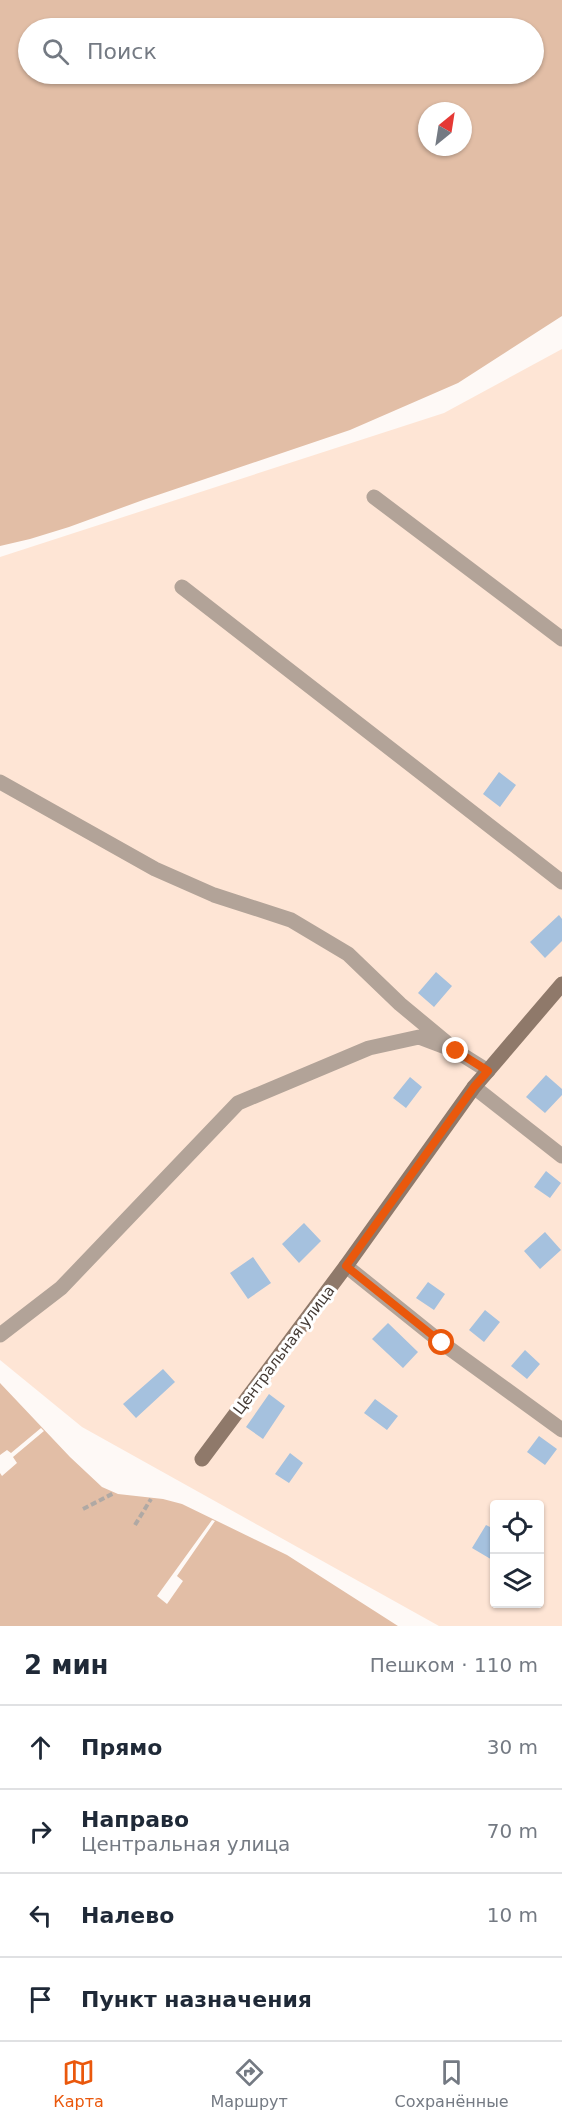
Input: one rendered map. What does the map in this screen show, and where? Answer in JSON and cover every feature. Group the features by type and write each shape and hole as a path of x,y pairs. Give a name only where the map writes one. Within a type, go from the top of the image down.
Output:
{"street":[{"path":"374,497 562,639"},
{"path":"182,587 562,882"},
{"path":"0,782 155,869 214,896 291,920 348,954 400,1004 456,1051 488,1071"},
{"name":"Центральная улица","path":"202,1459 346,1266 474,1087 562,984"},
{"path":"0,1335 61,1288 238,1103 369,1048 419,1037 456,1051"},
{"path":"474,1087 562,1156"},
{"path":"346,1266 442,1343 562,1430"}],"path":[{"path":"83,1509 114,1493"},
{"path":"135,1525 151,1499"}],"shaded area":[{"path":"0,0 562,0 562,316 458,383 350,430 69,527 0,546"},
{"path":"562,349 562,1626 439,1626 82,1427 0,1360 0,557 444,413"},
{"path":"0,1383 70,1457 102,1487 118,1494 163,1499 182,1504 287,1555 398,1626 0,1626"}],"pier":[{"path":"41,1428 44,1431 13,1457 17,1463 2,1476 0,1455 7,1450 11,1453"},
{"path":"212,1520 215,1521 177,1576 183,1581 167,1604 157,1596"}],"building":[{"path":"499,772 516,785 500,807 483,794"},
{"path":"559,915 562,919 562,941 545,958 530,942"},
{"path":"436,972 452,986 434,1007 418,993"},
{"path":"546,1075 562,1089 562,1095 545,1113 526,1097"},
{"path":"410,1077 422,1087 406,1108 393,1098"},
{"path":"546,1171 561,1183 550,1198 534,1187"},
{"path":"304,1223 321,1241 299,1263 282,1244"},
{"path":"545,1232 561,1250 540,1269 524,1251"},
{"path":"253,1257 271,1283 248,1299 230,1273"},
{"path":"428,1282 445,1294 434,1310 416,1298"},
{"path":"485,1310 500,1322 484,1342 469,1330"},
{"path":"388,1323 418,1352 403,1368 372,1339"},
{"path":"525,1350 540,1364 527,1379 511,1366"},
{"path":"163,1369 175,1382 136,1418 123,1404"},
{"path":"269,1394 285,1406 263,1439 246,1427"},
{"path":"375,1399 398,1416 387,1430 364,1413"},
{"path":"539,1436 557,1449 545,1465 527,1452"},
{"path":"290,1453 303,1463 289,1483 275,1474"},
{"path":"486,1525 490,1527 490,1559 472,1548"}],"route":[{"path":"442,1343 346,1266 474,1087 488,1071 456,1051"}]}
